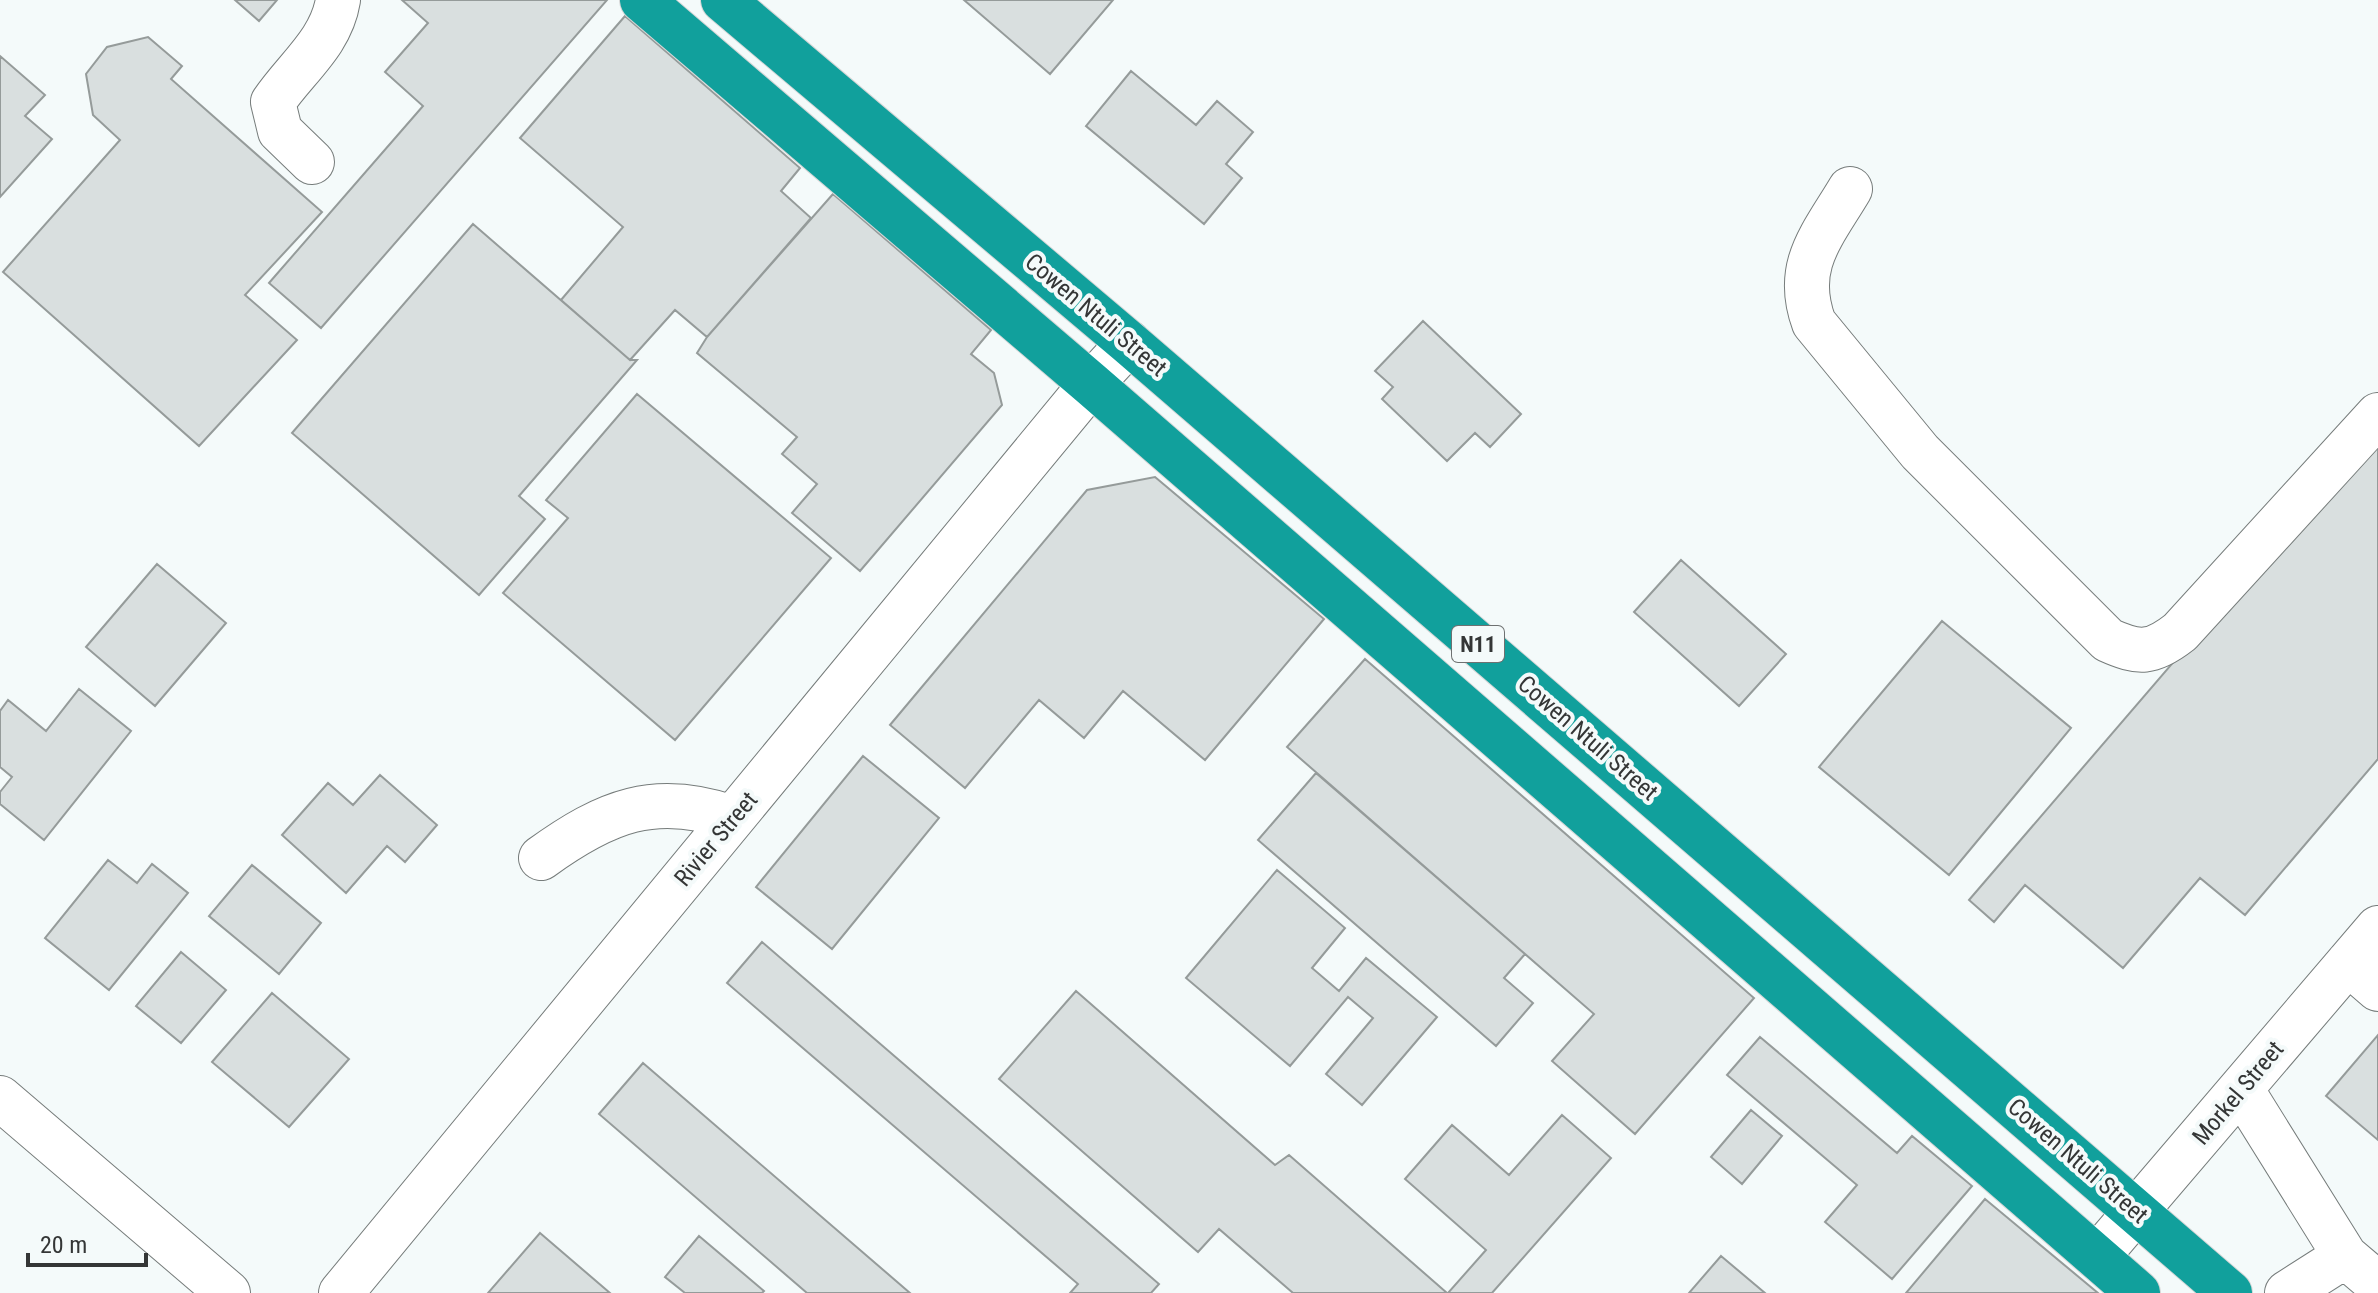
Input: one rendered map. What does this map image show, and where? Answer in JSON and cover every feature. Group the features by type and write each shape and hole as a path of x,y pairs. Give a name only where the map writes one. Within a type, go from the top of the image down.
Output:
{"highway":[{"name":"N11","path":"642,0 1091,384 2138,1293"},
{"name":"Cowen Ntuli Street","path":"723,0 1129,343 2230,1293"}],"street":[{"path":"312,162 280,131 273,102 319,46 335,16 338,0"},
{"path":"1850,189 1814,248 1804,278 1805,299 1814,323 1920,452 2108,640 2131,650 2164,645 2180,632 2378,415"},
{"name":"Rivier Street","path":"341,1293 1091,384 1129,343"},
{"path":"541,858 582,829 642,807 679,804 733,818"},
{"name":"Morkel Street","path":"2097,1257 2241,1089 2363,976 2378,928"},
{"path":"2241,1089 2345,1256 2378,1284"},
{"path":"0,1098 228,1293"},
{"path":"2287,1293 2345,1256"}],"building":[{"path":"235,0 277,0 259,21"},
{"path":"402,0 607,0 321,328 269,283 423,106 385,72 428,23"},
{"path":"964,0 1113,0 1050,74"},
{"path":"625,16 800,168 781,191 811,218 707,337 675,310 630,360 561,300 623,227 520,138"},
{"path":"148,37 182,66 171,79 322,212 245,295 297,340 199,446 3,272 120,140 93,115 86,74 107,47"},
{"path":"0,56 45,95 25,116 52,139 0,197"},
{"path":"1131,71 1196,125 1217,101 1253,132 1226,164 1242,178 1204,224 1086,126"},
{"path":"833,194 991,330 971,354 994,373 1002,405 860,571 792,513 817,484 782,454 797,437 697,353 707,337"},
{"path":"473,224 630,360 637,360 519,496 545,519 479,595 292,433"},
{"path":"1423,321 1521,414 1490,447 1475,433 1447,461 1382,399 1393,387 1375,371"},
{"path":"637,394 831,558 675,740 503,593 568,518 546,500"},
{"path":"2378,424 2378,759 2245,915 2200,878 2123,968 2025,885 1994,922 1969,900"},
{"path":"1155,477 1324,619 1205,760 1123,691 1084,738 1039,700 965,788 890,725 1087,490"},
{"path":"1681,560 1786,654 1739,706 1634,612"},
{"path":"157,564 226,623 155,706 86,647"},
{"path":"1942,621 2071,728 1949,875 1819,767"},
{"path":"1365,659 1754,998 1635,1134 1552,1061 1594,1014 1287,747"},
{"path":"79,689 131,731 44,840 0,804 0,792 12,777 0,767 0,711 8,700 46,731"},
{"path":"863,756 939,818 832,949 756,887"},
{"path":"1316,773 1525,954 1504,978 1533,1003 1496,1046 1258,840"},
{"path":"380,775 437,825 405,862 387,846 346,893 282,835 328,783 353,805"},
{"path":"108,860 137,883 152,864 188,893 109,990 45,938"},
{"path":"252,865 321,923 279,974 209,916"},
{"path":"1277,870 1345,928 1312,968 1339,991 1366,958 1437,1017 1362,1105 1326,1074 1373,1018 1348,997 1290,1066 1186,978"},
{"path":"762,942 1159,1284 1151,1293 1070,1293 1078,1284 727,983"},
{"path":"181,952 226,990 181,1043 136,1006"},
{"path":"1076,991 1275,1165 1289,1155 1447,1293 1293,1293 1219,1229 1198,1252 999,1079"},
{"path":"272,993 349,1059 289,1127 212,1062"},
{"path":"2378,1035 2378,1140 2326,1096"},
{"path":"1760,1037 1897,1153 1912,1136 1972,1186 1892,1279 1825,1222 1857,1185 1727,1075"},
{"path":"643,1063 910,1293 807,1293 599,1114"},
{"path":"1751,1110 1782,1136 1742,1184 1711,1157"},
{"path":"1562,1115 1611,1158 1492,1293 1448,1293 1486,1250 1405,1179 1452,1125 1509,1175"},
{"path":"1985,1199 2098,1293 1906,1293"},
{"path":"540,1233 610,1293 488,1293"},
{"path":"699,1236 764,1291 685,1293 665,1277"},
{"path":"1721,1256 1765,1293 1689,1293"}]}
